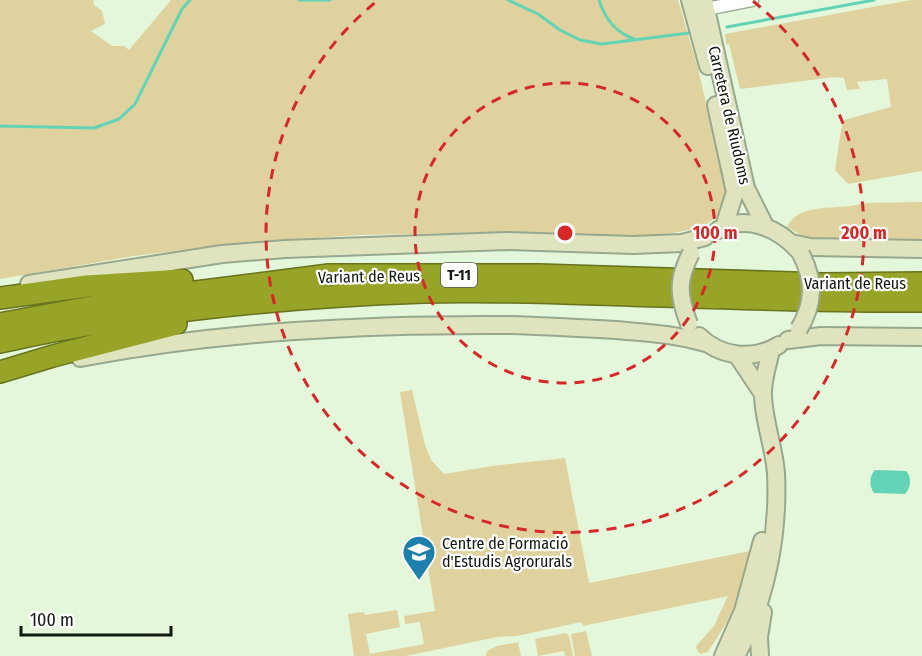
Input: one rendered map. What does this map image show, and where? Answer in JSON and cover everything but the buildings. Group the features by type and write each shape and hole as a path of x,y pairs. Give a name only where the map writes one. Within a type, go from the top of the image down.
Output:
{"highway":[{"path":"0,298 87,286 295,270 328,276"},
{"name":"Variant de Reus","path":"0,324 124,301 328,276 539,275 823,284 922,283"},
{"name":"Variant de Reus","path":"0,342 126,319 231,305 425,292 534,292 826,302 922,301"},
{"path":"0,373 53,356 177,323 352,297"}],"main road":[{"name":"Carretera de Riudoms","path":"690,0 705,55 735,192 724,227"},
{"name":"Carretera de Riudoms","path":"705,5 746,188 765,226"},
{"path":"0,289 222,254 285,249 506,241 633,245 682,243 705,237 724,227 743,224 765,226 779,234 796,249 810,275 812,291 806,316 793,334 771,350 755,354 737,355 679,335 548,326 436,325 334,328 156,344 0,373"},
{"path":"705,237 691,253 683,268 680,281 683,308 688,324 706,343"},
{"path":"796,249 810,247 922,249"},
{"path":"793,334 922,337"},
{"path":"760,656 759,638 764,601 780,532 776,472 768,435 763,394 771,350"},
{"path":"737,355 763,394"},
{"path":"729,656 740,635 753,599 768,540 766,503 768,435"},
{"path":"735,656 746,637 760,600 775,530 776,472"},
{"path":"723,656 743,611 762,538 766,503"}],"street":[{"path":"705,5 752,0"}],"shaded area":[{"path":"0,0 93,0 94,5 102,11 105,24 91,31 112,46 124,46 129,50 171,0 678,0 698,69 727,188 727,203 719,215 703,227 653,237 527,232 359,235 245,243 134,256 0,279"},
{"path":"911,0 922,0 922,171 848,184 835,170 844,120 891,107 887,79 857,82 860,89 847,90 844,78 834,77 740,89 725,34"},
{"path":"922,202 922,239 873,242 810,240 787,227 801,213 821,208 854,206 863,203"},
{"path":"412,390 425,445 431,460 444,474 565,458 589,583 750,551 739,598 708,652 700,654 696,648 697,645 714,626 728,596 583,626 581,622 406,656 354,656 348,614 364,612 365,615 397,610 400,627 366,634 370,654 424,644 420,622 405,624 404,616 435,611 400,392"},
{"path":"586,631 592,656 575,656 571,634"},
{"path":"566,633 569,636 573,656 565,656 564,651 538,656 535,639"},
{"path":"518,642 521,656 486,656 487,651 497,646"}],"water":[{"path":"875,470 906,471 910,479 907,492 905,494 874,493 870,481"}],"waterway":[{"path":"0,126 94,128 119,119 135,104 182,9 190,0"},
{"path":"299,0 330,0"},
{"path":"508,0 538,14 560,30 580,40 602,44 689,33"},
{"path":"599,0 612,24 621,33 634,39"},
{"path":"727,27 874,0"}],"place":[{"name":"Centre de Formació d'Estudis Agrorurals","path":"419,581"}]}
